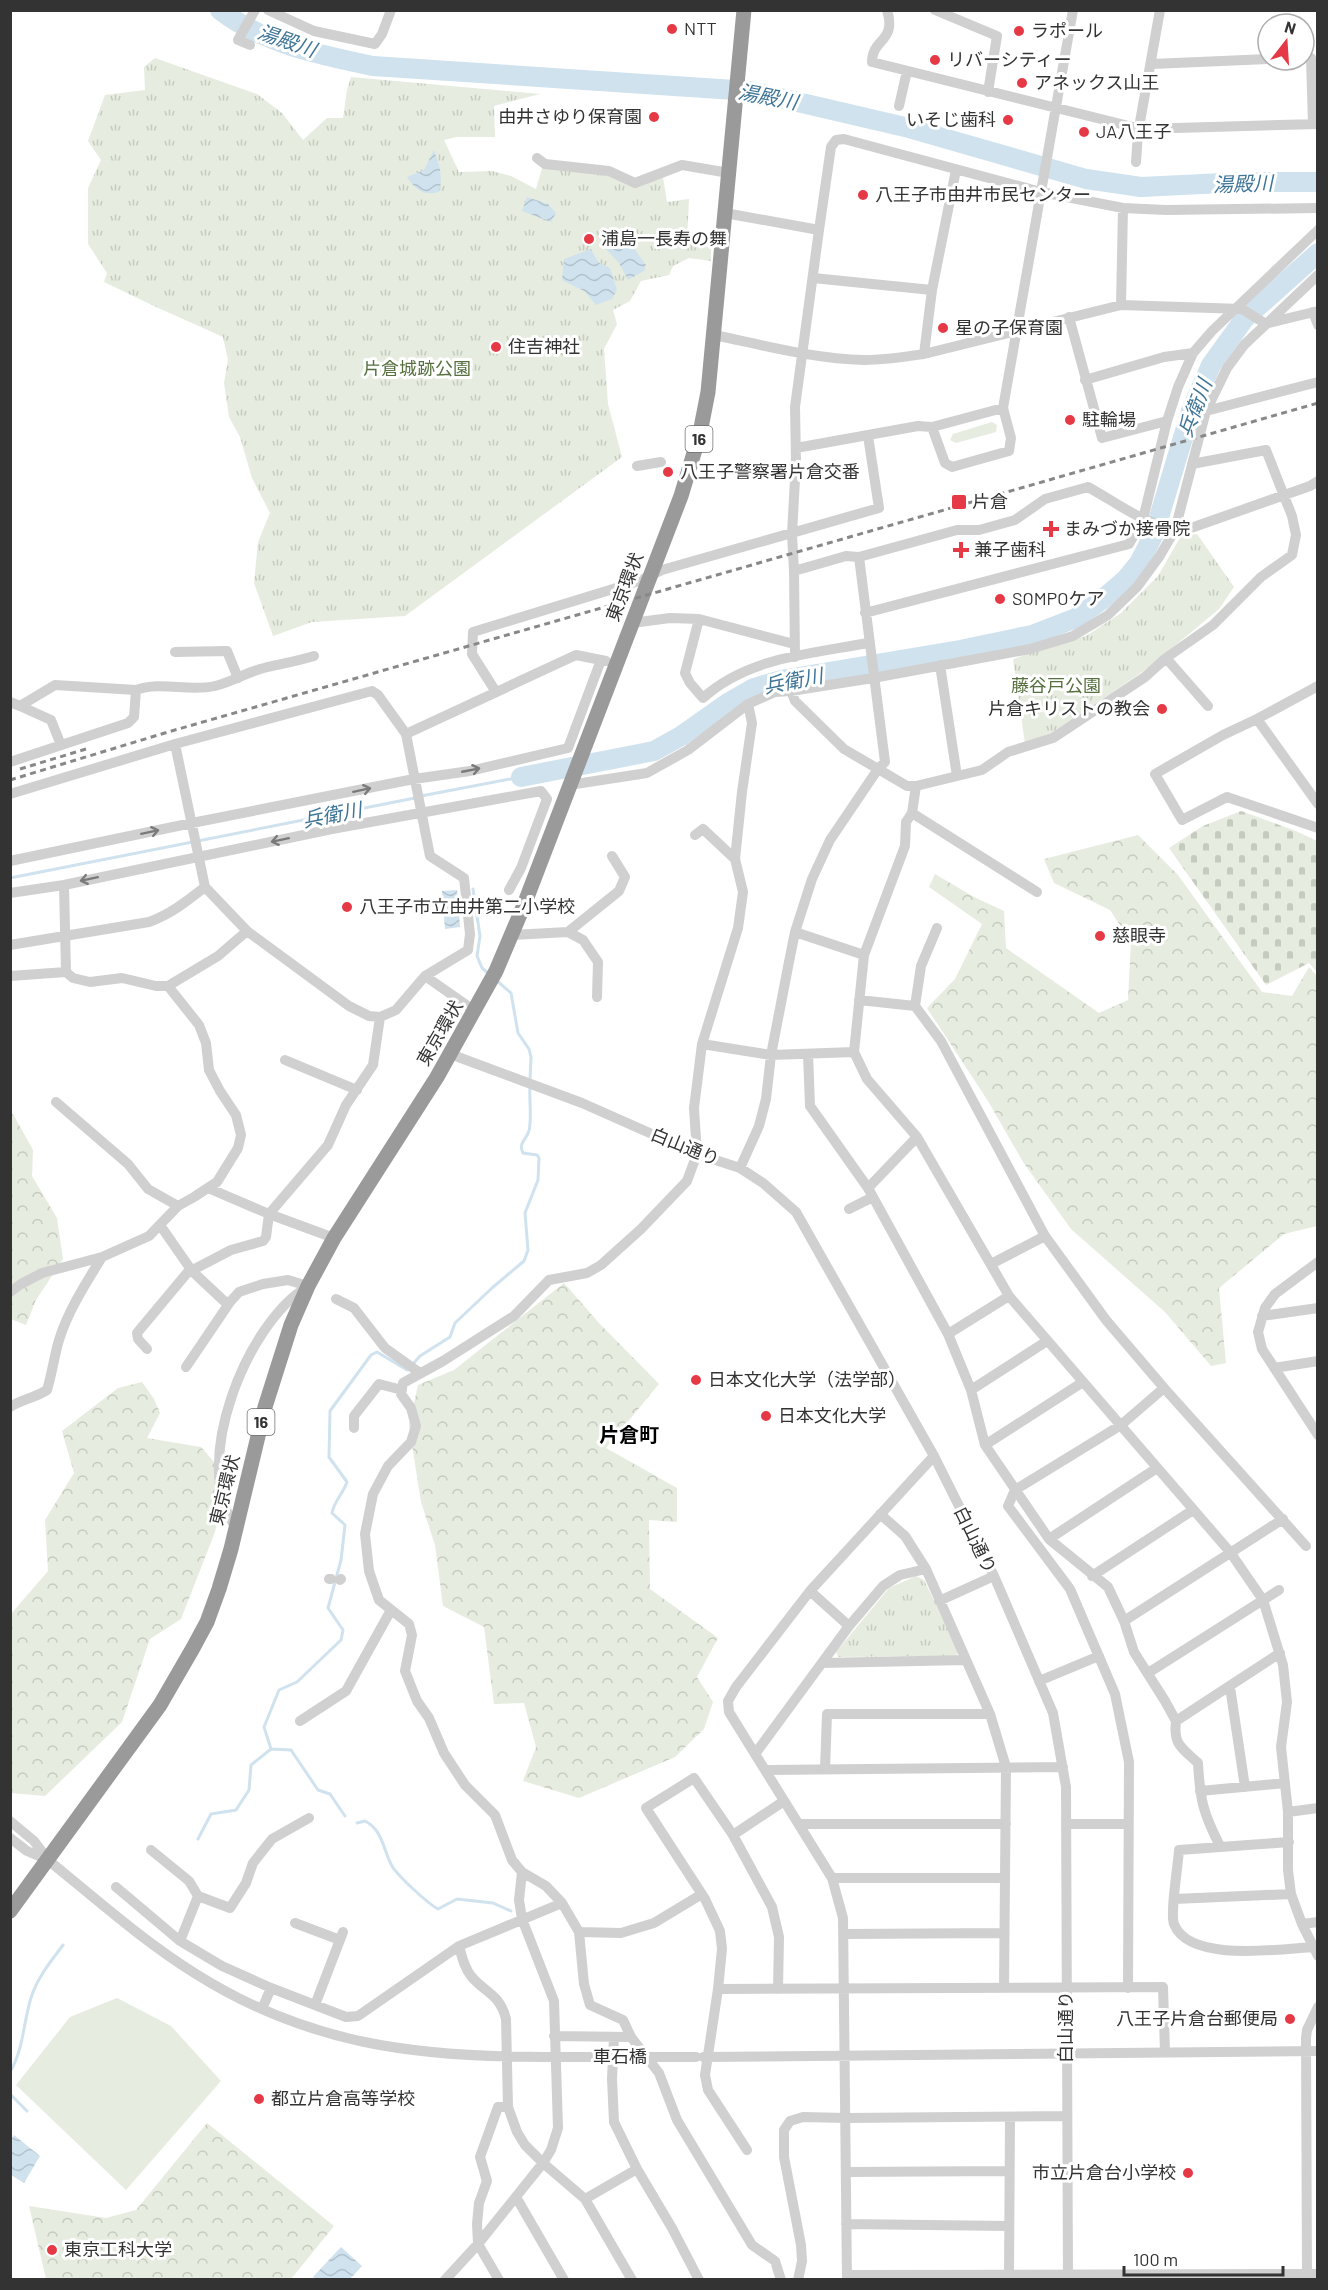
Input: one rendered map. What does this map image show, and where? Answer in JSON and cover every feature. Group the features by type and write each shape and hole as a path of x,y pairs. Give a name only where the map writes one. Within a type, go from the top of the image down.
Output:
{"highway":[{"name":"東京環状","path":"10,1911 160,1705 207,1622 219,1589 274,1373 291,1325 308,1286 334,1238 450,1054 489,985 512,935 582,754 608,663 632,623 692,465 700,433 708,392 714,335 744,10"}],"street":[{"path":"250,45 238,40 255,10"},
{"path":"268,10 315,31 375,44 382,34 391,10"},
{"path":"887,10 890,29 872,52 872,62 1141,129 1315,124 1312,72"},
{"path":"935,10 997,36 988,92"},
{"path":"933,427 945,463 952,467 1009,452 1011,438 1003,408 1073,10"},
{"path":"1136,162 1160,10"},
{"path":"1152,64 1256,60"},
{"path":"898,106 907,71"},
{"path":"795,657 792,534 796,448 795,406 831,147 836,140 844,139 956,170 1123,208 1166,210 1317,208"},
{"path":"537,158 545,164 609,171 634,183 682,165 729,173"},
{"path":"924,354 932,290 956,170"},
{"path":"1121,305 1123,208"},
{"path":"725,213 819,230"},
{"path":"865,613 1129,544 1143,519 1167,421 1178,387 1193,353 1212,331 1239,308 1317,230"},
{"path":"571,781 647,773 688,750 748,704 775,692 1030,649 1074,636 1108,615 1137,587 1175,530 1206,411 1227,368 1263,322 1317,275"},
{"path":"813,278 932,290"},
{"path":"714,335 803,353 862,360 892,359 924,354 1121,305 1239,308 1263,322 1316,312 1317,325"},
{"path":"1070,317 1102,438 1167,421"},
{"path":"1085,380 1164,357 1193,353"},
{"path":"1206,411 1317,382"},
{"path":"796,448 918,426 933,427 1003,408"},
{"path":"496,692 472,654 473,632 650,577 662,570 879,508 868,436"},
{"path":"791,691 795,701 834,742 907,786 916,786 981,770 1008,752 1053,738 1145,678 1166,658 1213,625 1261,577 1293,555 1296,535 1292,516 1266,450 1192,464"},
{"path":"637,466 661,462"},
{"path":"794,571 846,556 859,557 957,530 979,530 1001,524 1015,520 1045,499 1088,487 1143,519 1175,530 1191,528 1310,486 1317,481"},
{"path":"740,1168 759,1126 766,1099 771,1055 795,932 812,879 830,840 885,762 859,557"},
{"path":"632,623 670,618 699,620 794,644"},
{"path":"699,620 685,673 703,698 716,686 758,665 869,646"},
{"path":"175,652 227,651 238,678"},
{"path":"10,861 192,823 415,784 568,748 608,663 576,655 406,734"},
{"path":"15,704 55,685 136,690 148,686 192,689 216,686 263,668 288,664 314,656"},
{"path":"1166,658 1208,706"},
{"path":"940,665 957,776"},
{"path":"10,762 128,723 134,717 136,690"},
{"path":"10,794 175,744 372,691 378,695 406,734 430,856 464,878 470,934 468,950 425,976 396,1010 380,1017 369,1016 355,1009 247,931 205,887 175,744"},
{"path":"1315,691 1222,735 1155,774 1182,820 1227,797 1317,828"},
{"path":"15,704 51,720 61,745"},
{"path":"748,704 752,723 735,859 742,892 738,928 702,1044 694,1108 698,1154 687,1181 641,1229 601,1265 587,1273 549,1280 514,1316 444,1361 403,1383 401,1394 411,1407 416,1426 411,1442 388,1466 373,1494 365,1534 371,1578 379,1600 409,1624 412,1635 405,1671 417,1701 429,1718 444,1753 465,1785 495,1815 512,1860 522,1872 546,1886 562,1903 579,1932 584,1984 590,2005 623,2020 631,2037 658,2073 677,2120 752,2245 775,2261 781,2280"},
{"path":"1257,719 1317,804"},
{"path":"916,786 912,813 906,822 905,846 864,955 854,1052 867,1079 917,1137 1009,1296 1230,1552 1263,1600 1280,1653 1287,1702 1281,1747 1288,1812 1289,1842 1288,1869 1291,1894 1315,1951 1237,1952 1207,1949 1182,1936 1173,1923 1179,1850 1289,1842"},
{"path":"10,893 64,885 199,857 419,808 541,791 547,799 521,868 509,890"},
{"path":"912,813 1037,892"},
{"path":"695,835 703,829 735,859"},
{"path":"568,932 619,891 625,877 612,856"},
{"path":"64,885 67,937 66,972"},
{"path":"10,945 149,922 164,917 205,887"},
{"path":"937,928 921,966 915,1006 941,1041 1045,1236 1106,1320 1306,1546"},
{"path":"10,976 66,972 73,978 90,982 122,978 156,986 168,986 218,956 247,931"},
{"path":"512,935 568,932 583,940 597,963 597,997"},
{"path":"795,932 864,955"},
{"path":"425,976 475,1011"},
{"path":"10,1292 42,1272 102,1257 149,1236 178,1206 217,1182 238,1148 240,1135 236,1115 209,1070 206,1043 199,1025 168,986"},
{"path":"859,1000 915,1006"},
{"path":"147,1349 138,1339 137,1333 192,1271 231,1250 263,1241 266,1237 269,1214 328,1144 346,1105 373,1065 380,1017"},
{"path":"702,1044 771,1055 854,1052"},
{"name":"白山通り","path":"450,1054 582,1103 698,1154 740,1168 763,1183 796,1212 934,1456 994,1576 1053,1713 1063,1767 1066,1787 1068,2277"},
{"path":"808,1054 810,1106 871,1193 948,1334 971,1390 985,1445 1049,1539 1108,1587 1124,1622 1134,1652 1176,1721 1174,1735 1178,1744 1198,1763 1205,1818 1220,1846"},
{"path":"285,1060 357,1089"},
{"path":"56,1102 128,1164 148,1189 178,1206"},
{"path":"849,1209 871,1193 917,1137"},
{"path":"208,1188 334,1238"},
{"path":"160,1225 192,1271 224,1301 230,1302"},
{"path":"991,1264 1045,1236"},
{"path":"10,1407 38,1397 47,1390 66,1324 102,1257"},
{"path":"1317,1262 1275,1294 1259,1325 1259,1340 1262,1349 1317,1435"},
{"path":"186,1367 238,1292 263,1284 288,1280 308,1286"},
{"path":"235,1526 226,1513 220,1486 220,1445 231,1396 245,1365 274,1318 293,1295 308,1286"},
{"path":"948,1334 1009,1296"},
{"path":"336,1299 354,1308 385,1348 420,1373"},
{"path":"1262,1316 1317,1308"},
{"path":"971,1390 1047,1341"},
{"path":"1274,1368 1317,1362"},
{"path":"985,1445 1083,1382"},
{"path":"354,1428 354,1416 379,1384 402,1390"},
{"path":"1128,1988 1129,1762 1123,1726 1115,1694 1070,1589 1008,1506 1016,1490 1121,1425 1164,1388"},
{"path":"1306,1416 1317,1415"},
{"path":"934,1456 810,1591 736,1687 729,1701 729,1712 832,1878 843,1918 848,2278 1009,2275 1068,2277 1311,2276 1312,2051 1307,2030 1317,2007"},
{"path":"1049,1539 1157,1468"},
{"path":"1092,1576 1193,1510"},
{"path":"880,1514 905,1536 926,1569 990,1714 1006,1767 1004,1988"},
{"path":"1124,1622 1284,1519"},
{"path":"755,1754 849,1626 883,1586 900,1575 926,1569"},
{"path":"939,1600 994,1576"},
{"path":"1148,1673 1278,1590"},
{"path":"810,1591 849,1626"},
{"path":"300,1721 346,1691 391,1610"},
{"path":"1176,1721 1280,1653"},
{"path":"1039,1681 1099,1656"},
{"path":"822,1663 966,1660"},
{"path":"1230,1687 1245,1787"},
{"path":"825,1769 827,1714 990,1714"},
{"path":"767,1770 1063,1767"},
{"path":"747,2150 708,2090 705,2075 718,1989 722,1949 720,1930 702,1894 646,1808 694,1778 733,1835 772,1907 779,1936 778,1989"},
{"path":"1200,1791 1285,1783"},
{"path":"733,1835 784,1801"},
{"path":"1288,1812 1317,1808"},
{"path":"151,1850 189,1881 198,1896 230,1908 246,1883 253,1863 272,1839 309,1818"},
{"path":"10,1821 34,1841 48,1860"},
{"path":"800,1824 1006,1824"},
{"path":"1066,1824 1128,1824"},
{"path":"10,1838 27,1851 48,1860"},
{"name":"車石橋","path":"48,1860 166,1954 227,1992 262,2010 343,2038 378,2046 451,2055 508,2057 1312,2051"},
{"path":"445,2280 478,2244 543,2163 551,2150 558,2128 554,2001 522,1919 519,1900 522,1872"},
{"path":"832,1878 1004,1878"},
{"path":"116,1887 180,1941 222,1966 346,2017 358,2016 459,1946 562,1903"},
{"path":"579,1932 621,1933 654,1923 702,1894"},
{"path":"1174,1899 1291,1894"},
{"path":"180,1941 198,1896"},
{"path":"1302,1924 1317,1922"},
{"path":"295,1923 341,1936 315,2005"},
{"path":"845,1934 1004,1933"},
{"path":"459,1946 465,1966 473,1978 490,1992 504,2011 508,2057 508,2107 517,2132 525,2145 543,2163 585,2199 632,2280"},
{"path":"718,1989 1163,1987 1165,2052"},
{"path":"262,2010 271,1988"},
{"path":"555,2036 631,2037"},
{"path":"614,2037 612,2079 614,2122 637,2169 699,2280"},
{"path":"499,2280 478,2244 479,2203 487,2181 480,2157 498,2107 508,2107"},
{"path":"798,2280 802,2261 801,2245 784,2157 784,2130 790,2121 803,2117 1067,2116"},
{"path":"1009,2275 1010,2117"},
{"path":"585,2199 637,2169"},
{"path":"846,2172 1010,2171"},
{"path":"516,2197 564,2280"},
{"path":"846,2224 1009,2226"}],"green space":[{"name":"片倉城跡公園","path":"155,58 257,94 282,113 303,140 327,118 343,118 351,77 540,94 494,106 495,137 456,137 444,140 459,172 492,171 511,176 536,189 542,168 609,174 631,186 663,177 667,202 689,199 687,242 711,245 711,261 689,258 673,266 669,275 641,281 630,301 613,310 617,324 604,349 608,404 622,457 405,616 312,622 273,636 254,583 258,542 270,513 252,478 240,437 229,417 224,383 228,360 223,337 104,282 107,273 88,244 88,188 101,160 88,141 105,95 145,90 144,67"},
{"path":"992,422 997,425 996,432 956,443 950,440 953,434"},
{"name":"藤谷戸公園","path":"1197,534 1234,587 1219,609 1148,668 1047,737 1025,744 1013,659 1086,636 1121,613 1158,576 1181,536"},
{"path":"1241,811 1317,841 1317,972 1309,963 1266,985 1169,848 1203,826"},
{"path":"1138,835 1178,875 1262,992 1292,996 1309,967 1317,976 1317,1226 1284,1234 1219,1288 1226,1363 1211,1366 1165,1312 1071,1229 1023,1162 988,1101 927,1008 955,979 982,924 929,887 935,874 974,897 1004,911 1006,948 1099,1013 1128,1000 1131,942 1110,910 1054,883 1044,859"},
{"path":"11,1113 33,1150 32,1176 57,1218 63,1259 36,1300 26,1325 11,1319"},
{"path":"564,1283 599,1323 659,1384 606,1448 677,1488 677,1522 649,1520 650,1589 718,1638 697,1677 713,1702 704,1729 675,1757 579,1798 523,1781 536,1747 524,1703 494,1704 484,1627 443,1606 435,1545 421,1502 409,1426 418,1385 454,1370"},
{"path":"142,1382 154,1399 160,1413 147,1438 201,1447 227,1477 215,1532 181,1619 150,1639 122,1722 45,1796 11,1793 11,1614 48,1571 45,1520 74,1473 62,1431 118,1388"},
{"path":"916,1576 924,1580 959,1651 956,1656 838,1657 836,1652 889,1588"},
{"path":"117,1998 171,2026 221,2081 126,2190 16,2085 70,2017"},
{"path":"207,2123 334,2226 291,2279 46,2279 29,2206 106,2218 136,2210"}],"water":[{"path":"434,150 440,169 441,182 439,192 429,193 417,189 407,177 424,170"},
{"path":"527,197 548,204 556,213 551,222 522,211"},
{"path":"618,240 633,247 646,265 644,271 628,280 619,263 603,246"},
{"path":"591,249 598,262 610,268 617,290 612,299 596,305 584,291 562,280 564,259"},
{"path":"457,890 460,927 445,929 442,891"},
{"path":"14,2135 40,2156 24,2183 11,2175 11,2140"},
{"path":"341,2247 362,2266 350,2279 316,2279 313,2277"}],"waterway":[{"name":"湯殿川","path":"220,10 255,32 293,47 373,66 750,91 905,127 1086,179 1141,187 1244,182 1318,182"},
{"name":"兵衛川","path":"521,777 654,751 754,688 781,680 960,650 1032,635 1076,618 1126,579 1139,563 1154,534 1191,411 1211,365 1245,318 1318,253"},
{"name":"兵衛川","path":"421,796 521,777"},
{"name":"兵衛川","path":"10,878 415,798"},
{"path":"473,889 480,936 477,956 482,968 489,974"},
{"path":"497,981 511,993 518,1033 529,1049 531,1057 530,1080"},
{"path":"413,1364 420,1356 450,1337 455,1323 524,1261 528,1250 525,1213 538,1180 539,1158 537,1155 523,1153 522,1150 522,1144 530,1126 530,1087"},
{"path":"198,1839 211,1814 236,1810 249,1790 251,1765 271,1749 264,1727 279,1690 297,1682 341,1640 343,1630 328,1608 341,1560 345,1525 332,1513 347,1482 329,1457 330,1411 371,1355 377,1352 407,1370"},
{"path":"271,1749 291,1750 318,1790 330,1794 345,1816"},
{"path":"357,1823 365,1821 376,1830 395,1870 438,1909 457,1899 493,1903 511,1911"},
{"path":"10,2072 19,2053 33,1992 63,1945"},
{"path":"10,2094 27,2111"}],"railway":[{"path":"10,780 168,732 1318,403"},
{"path":"20,769 86,749"}],"place":[{"name":"NTT","path":"672,29"},
{"name":"ラポール","path":"1019,31"},
{"name":"リバーシティー","path":"935,60"},
{"name":"アネックス山王","path":"1022,83"},
{"name":"由井さゆり保育園","path":"654,117"},
{"name":"いそじ歯科","path":"1008,120"},
{"name":"JA八王子","path":"1084,132"},
{"name":"八王子市由井市民センター","path":"863,195"},
{"name":"浦島一長寿の舞","path":"589,239"},
{"name":"星の子保育園","path":"943,328"},
{"name":"住吉神社","path":"496,347"},
{"name":"駐輪場","path":"1070,420"},
{"name":"八王子警察署片倉交番","path":"668,472"},
{"name":"片倉","path":"959,502"},
{"name":"まみづか接骨院","path":"1051,529"},
{"name":"兼子歯科","path":"961,550"},
{"name":"SOMPOケア","path":"1000,599"},
{"name":"片倉キリストの教会","path":"1162,709"},
{"name":"八王子市立由井第二小学校","path":"347,907"},
{"name":"慈眼寺","path":"1100,936"},
{"name":"日本文化大学（法学部）","path":"696,1380"},
{"name":"日本文化大学","path":"766,1416"},
{"name":"八王子片倉台郵便局","path":"1290,2019"},
{"name":"都立片倉高等学校","path":"259,2099"},
{"name":"市立片倉台小学校","path":"1188,2173"},
{"name":"東京工科大学","path":"52,2250"}],"district":[{"name":"片倉町","path":"629,1435"}]}
